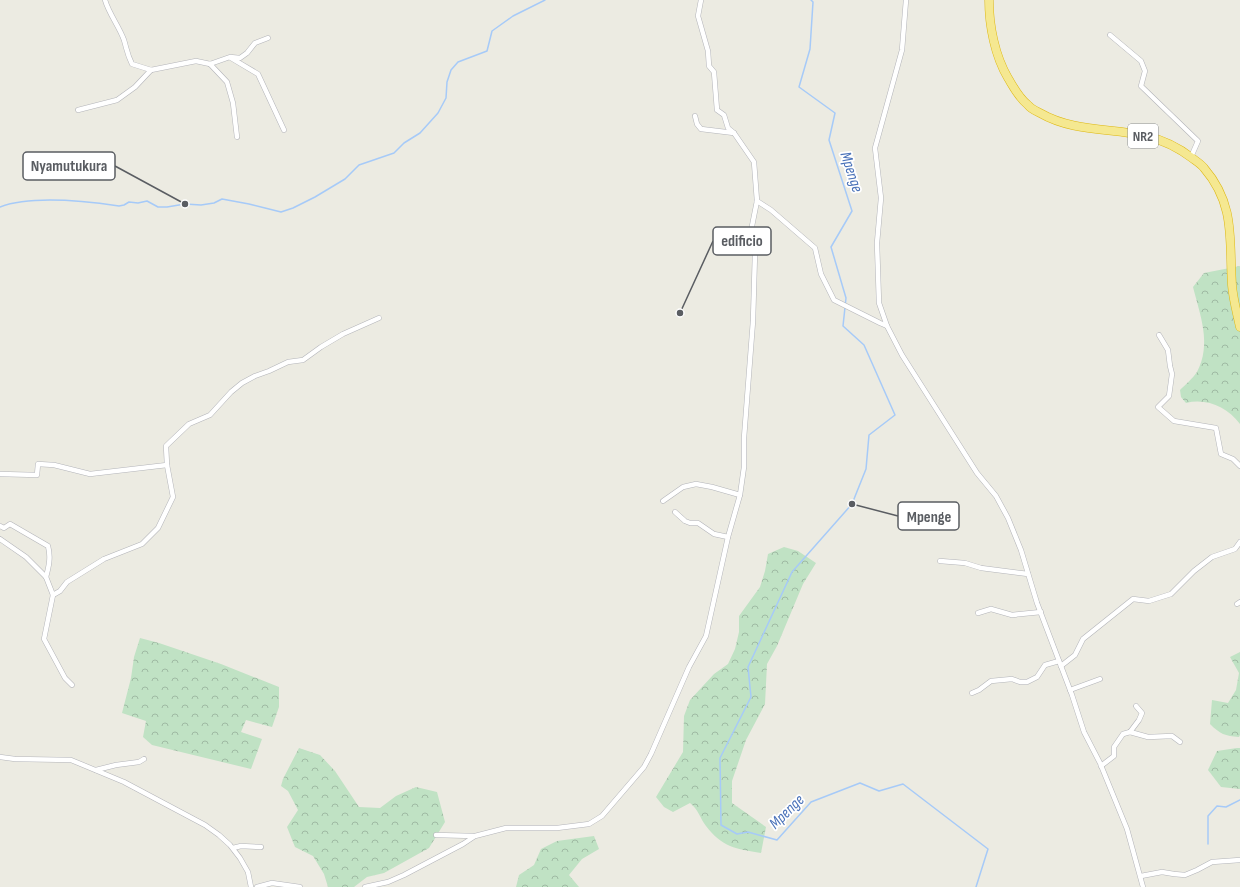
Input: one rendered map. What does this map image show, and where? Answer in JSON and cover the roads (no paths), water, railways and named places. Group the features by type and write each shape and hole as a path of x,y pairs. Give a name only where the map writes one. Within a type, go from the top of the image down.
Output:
{"highway":[{"name":"NR2","path":"989,0 989,14 996,50 1004,71 1017,93 1028,106 1051,119 1071,125 1096,130 1147,136 1179,148 1204,167 1216,185 1225,204 1231,231 1232,286 1240,327"}],"street":[{"path":"105,0 124,41 126,54 132,64 151,70 196,61 210,64 230,57 240,58 247,53 255,43 268,38"},
{"path":"436,835 475,836 506,828 557,828 589,824 602,816 639,772 651,754 689,667 706,636 728,537 740,496 744,467 744,438 753,321 755,253 752,226 757,201 754,162 734,133 728,128 724,115 717,110 714,72 709,66 708,51 698,16 701,0"},
{"path":"906,0 902,50 875,148 881,198 877,243 879,303 887,326 902,355 977,473 1001,505 1021,550 1041,612 1084,732 1127,829 1143,887"},
{"path":"1110,35 1141,61 1145,71 1142,86 1198,141 1191,158"},
{"path":"230,57 258,74 284,130"},
{"path":"210,64 227,82 233,103 237,137"},
{"path":"78,110 117,100 135,87 151,70"},
{"path":"695,116 697,124 701,129 734,133"},
{"path":"757,201 772,210 815,248 821,274 834,300 887,326"},
{"path":"53,595 60,591 67,582 104,559 142,544 158,528 173,497 167,464 166,446 189,424 210,415 242,382 288,362 303,360 343,334 379,318"},
{"path":"1159,335 1168,350 1172,374 1169,396 1158,407 1174,421 1216,428 1221,454 1232,459 1240,466"},
{"path":"0,474 37,475 38,464 90,474 167,464"},
{"path":"663,501 683,487 696,484 712,487 740,496"},
{"path":"675,512 690,524 698,523 714,534 728,537"},
{"path":"0,526 4,528 10,524 48,546 50,553 46,577"},
{"path":"0,539 26,557 46,577 53,595 44,639 65,678 72,685"},
{"path":"1061,666 1075,655 1083,638 1133,599 1150,601 1171,594 1194,571 1212,557 1235,549 1240,542"},
{"path":"940,560 965,563 981,568 1028,574"},
{"path":"978,613 991,609 1012,615 1041,612"},
{"path":"972,693 991,681 1012,679 1020,682 1027,682 1037,677 1045,665 1059,661"},
{"path":"1070,690 1100,679"},
{"path":"1130,732 1139,720 1142,713 1136,706"},
{"path":"1100,766 1114,756 1114,747 1123,734 1130,732 1148,737 1172,736 1180,742"},
{"path":"0,757 15,759 71,760 124,782 219,834 233,848 240,858 248,872 251,887"},
{"path":"96,770 116,765 139,762 144,759"},
{"path":"365,887 388,882 404,875 475,836"},
{"path":"233,848 241,846 261,847"},
{"path":"1140,876 1162,872 1185,875 1212,862 1240,860"},
{"path":"257,887 272,883 300,887"}],"waterway":[{"path":"0,207 13,203 43,200 91,202 119,206 129,202 138,203 147,201 158,207 167,207 185,204 201,205 214,203 222,199 281,212 293,208 345,179 359,165 394,153 404,143 420,133 438,113 446,98 447,82 451,70 458,62 487,51 492,31 513,16 545,0"},
{"name":"Mpenge","path":"811,0 813,2 810,49 799,87 835,113 829,140 852,211 831,247 846,298 843,326 864,345 895,415 869,435 866,469 852,504 792,572 748,667 751,697 720,758 721,825 737,834 748,832 777,840 811,802 860,783 879,791 903,784 988,849 976,887"},
{"path":"1208,844 1208,816 1217,806 1226,807 1240,800"}],"place":[{"name":"Nyamutukura","path":"185,204"},
{"name":"edificio","path":"680,313"},
{"name":"Mpenge","path":"852,504"}]}
